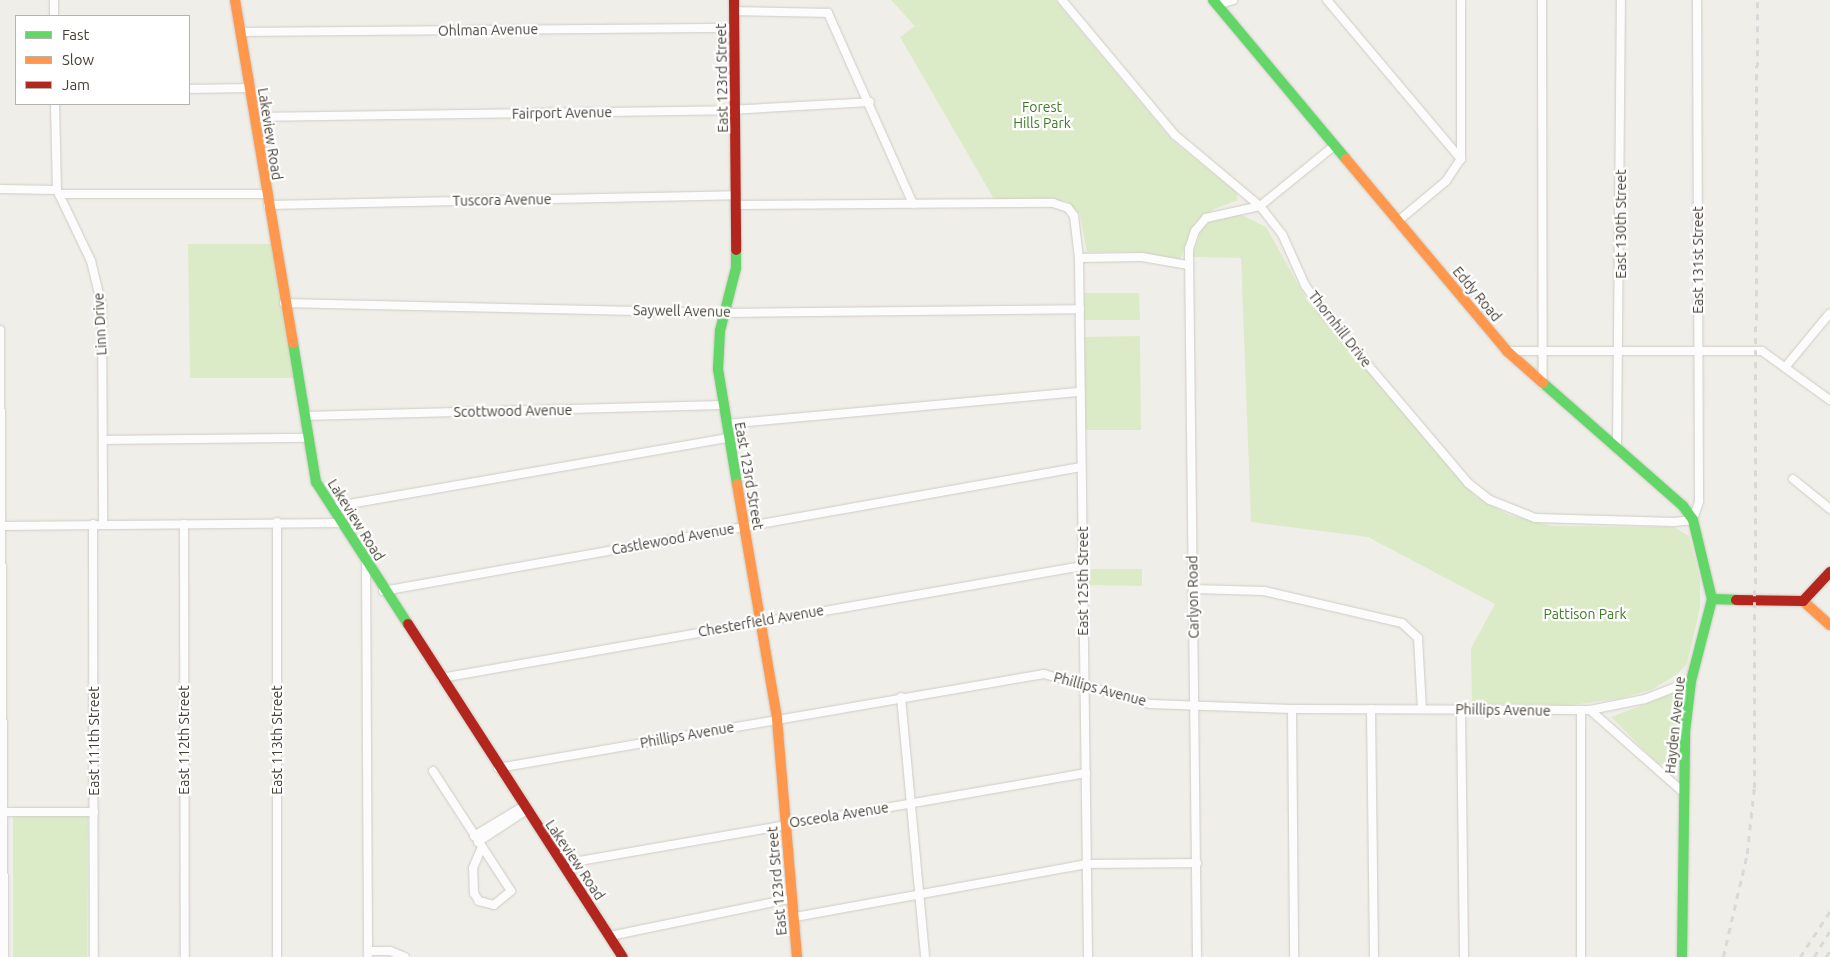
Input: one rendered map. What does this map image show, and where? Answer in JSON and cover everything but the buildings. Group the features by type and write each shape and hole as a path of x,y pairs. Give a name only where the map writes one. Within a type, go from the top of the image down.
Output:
{"street":[{"path":"54,0 54,15"},
{"name":"Lakeview Road","path":"235,0 284,303 316,482 383,591 524,809 623,957"},
{"name":"East 123rd Street","path":"734,0 736,268 718,348 728,438 777,719 797,957"},
{"name":"Thornhill Drive","path":"1062,0 1175,134 1260,206 1282,234 1324,313 1478,492 1535,518 1693,520"},
{"path":"1215,3 1233,0"},
{"path":"1327,0 1461,159"},
{"path":"1397,222 1451,176 1461,159 1461,0"},
{"path":"1542,0 1543,385"},
{"name":"East 130th Street","path":"1617,448 1620,351 1621,0"},
{"name":"East 131st Street","path":"1693,520 1698,502 1697,0"},
{"name":"Eddy Road","path":"1215,3 1507,351 1543,385 1617,448 1693,520"},
{"path":"734,11 826,11 870,102 913,204"},
{"name":"Ohlman Avenue","path":"241,32 735,28"},
{"path":"190,88 250,88"},
{"name":"Fairport Avenue","path":"254,117 736,107 870,102"},
{"name":"Linn Drive","path":"55,105 58,192 98,282 103,440 102,524"},
{"path":"1260,206 1334,146"},
{"path":"0,189 58,192 266,194"},
{"name":"Tuscora Avenue","path":"268,205 736,200 913,204 1053,202 1068,208"},
{"name":"Carlyon Road","path":"1197,957 1188,265 1191,237 1214,214 1260,206"},
{"name":"East 125th Street","path":"1068,208 1077,225 1079,258 1083,686 1088,864 1088,957"},
{"path":"1079,258 1142,257 1188,265"},
{"name":"Saywell Avenue","path":"284,303 725,312 1080,309"},
{"path":"1787,365 1830,313"},
{"path":"0,330 1,814 4,957"},
{"path":"1507,351 1762,351 1787,365 1830,400"},
{"path":"726,424 1081,392"},
{"name":"Scottwood Avenue","path":"304,416 723,405"},
{"path":"103,440 308,438"},
{"path":"332,507 728,438"},
{"name":"Castlewood Avenue","path":"383,591 1081,467"},
{"path":"1793,479 1830,509"},
{"path":"1693,520 1712,599 1803,601 1830,625"},
{"path":"1,526 276,522 342,523"},
{"name":"East 113th Street","path":"276,522 276,957"},
{"name":"East 111th Street","path":"94,524 94,957"},
{"name":"East 112th Street","path":"184,524 185,957"},
{"path":"366,561 368,954 390,951 405,957"},
{"name":"Chesterfield Avenue","path":"441,678 1082,566"},
{"path":"1803,601 1830,572"},
{"path":"1193,589 1264,591 1402,623 1418,638 1422,709"},
{"name":"Hayden Avenue","path":"1682,957 1682,790 1691,681 1712,599"},
{"name":"Phillips Avenue","path":"498,768 901,697 1044,674 1150,704 1292,709 1581,711 1638,701 1691,681"},
{"path":"901,697 913,803 925,957"},
{"path":"1292,709 1294,957"},
{"path":"1371,709 1374,957"},
{"path":"1461,709 1464,957"},
{"path":"1590,710 1682,790"},
{"path":"1581,711 1581,957"},
{"path":"433,771 478,842 511,891 494,905 479,901 474,893 473,868 478,842 524,809"},
{"name":"Osceola Avenue","path":"562,864 1086,773"},
{"path":"1,814 94,812"},
{"path":"795,917 1088,864 1197,863"},
{"path":"610,936 793,898"}],"green space":[{"name":"Forest Hills Park","path":"891,0 1055,0 1172,140 1236,192 1238,200 1214,209 1195,223 1180,260 1132,252 1087,252 1080,215 1067,201 994,199 900,37 915,26"},
{"name":"Pattison Park","path":"1238,213 1266,227 1307,300 1476,497 1509,515 1552,526 1674,527 1689,536 1700,578 1700,608 1687,664 1676,675 1651,690 1617,699 1571,705 1472,704 1471,648 1495,604 1368,537 1251,522 1241,258 1192,257 1202,228 1213,219"},
{"path":"188,244 274,244 297,378 190,378"},
{"path":"1084,293 1139,293 1140,320 1084,320"},
{"path":"1140,336 1141,430 1085,430 1084,337"},
{"path":"1086,569 1142,569 1142,586 1086,585"},
{"path":"1673,693 1681,699 1675,760 1659,765 1611,717"},
{"path":"13,816 88,816 87,957 13,957"}],"railway":[{"path":"1723,957 1747,854 1754,788 1757,0"},
{"path":"1800,957 1830,911"},
{"path":"1814,957 1830,930"},
{"path":"1826,957 1830,950"}],"traffic: fast":[{"path":"1213,0 1346,159"},
{"path":"736,250 736,268 720,331 718,369 737,484"},
{"path":"293,343 316,482 408,624"},
{"path":"1543,383 1683,506 1693,520 1712,599"},
{"path":"1682,957 1685,732 1691,681 1712,599 1736,600"}],"traffic: slow":[{"path":"235,0 293,343"},
{"path":"1346,159 1507,351 1543,383"},
{"path":"737,484 777,719 797,957"},
{"path":"1803,601 1830,625"}],"traffic: jam":[{"path":"734,0 736,250"},
{"path":"1736,600 1803,601 1830,572"},
{"path":"408,624 623,957"}]}
